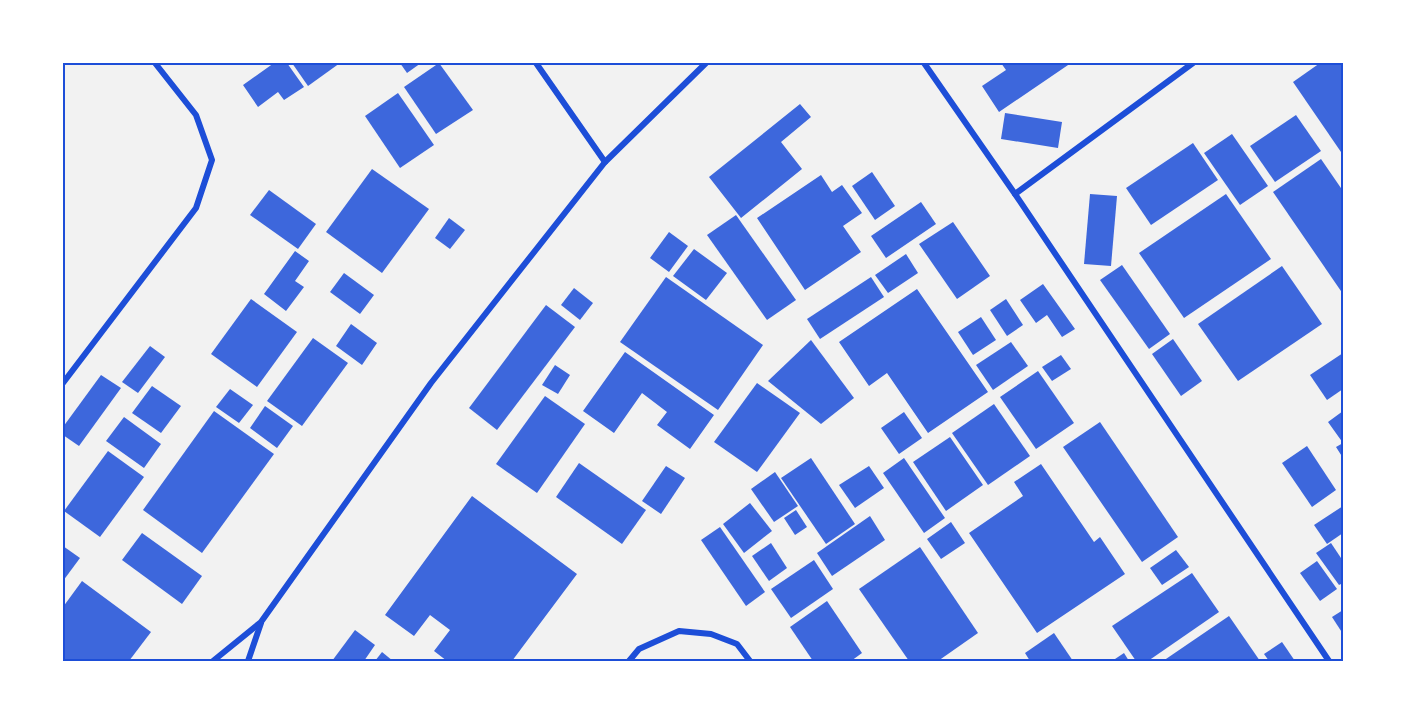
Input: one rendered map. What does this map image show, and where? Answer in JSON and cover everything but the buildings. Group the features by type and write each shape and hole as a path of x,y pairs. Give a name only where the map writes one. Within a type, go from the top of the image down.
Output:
{"street":[{"path":"63,383 196,208 212,160 196,115 155,63"},
{"path":"536,63 605,162"},
{"path":"213,661 261,622 431,383 605,162 706,63"},
{"path":"924,63 1015,194 1329,661"},
{"path":"1015,194 1193,63"},
{"path":"248,661 261,622"},
{"path":"629,661 639,649 680,631 711,634 737,644 750,661"}]}
